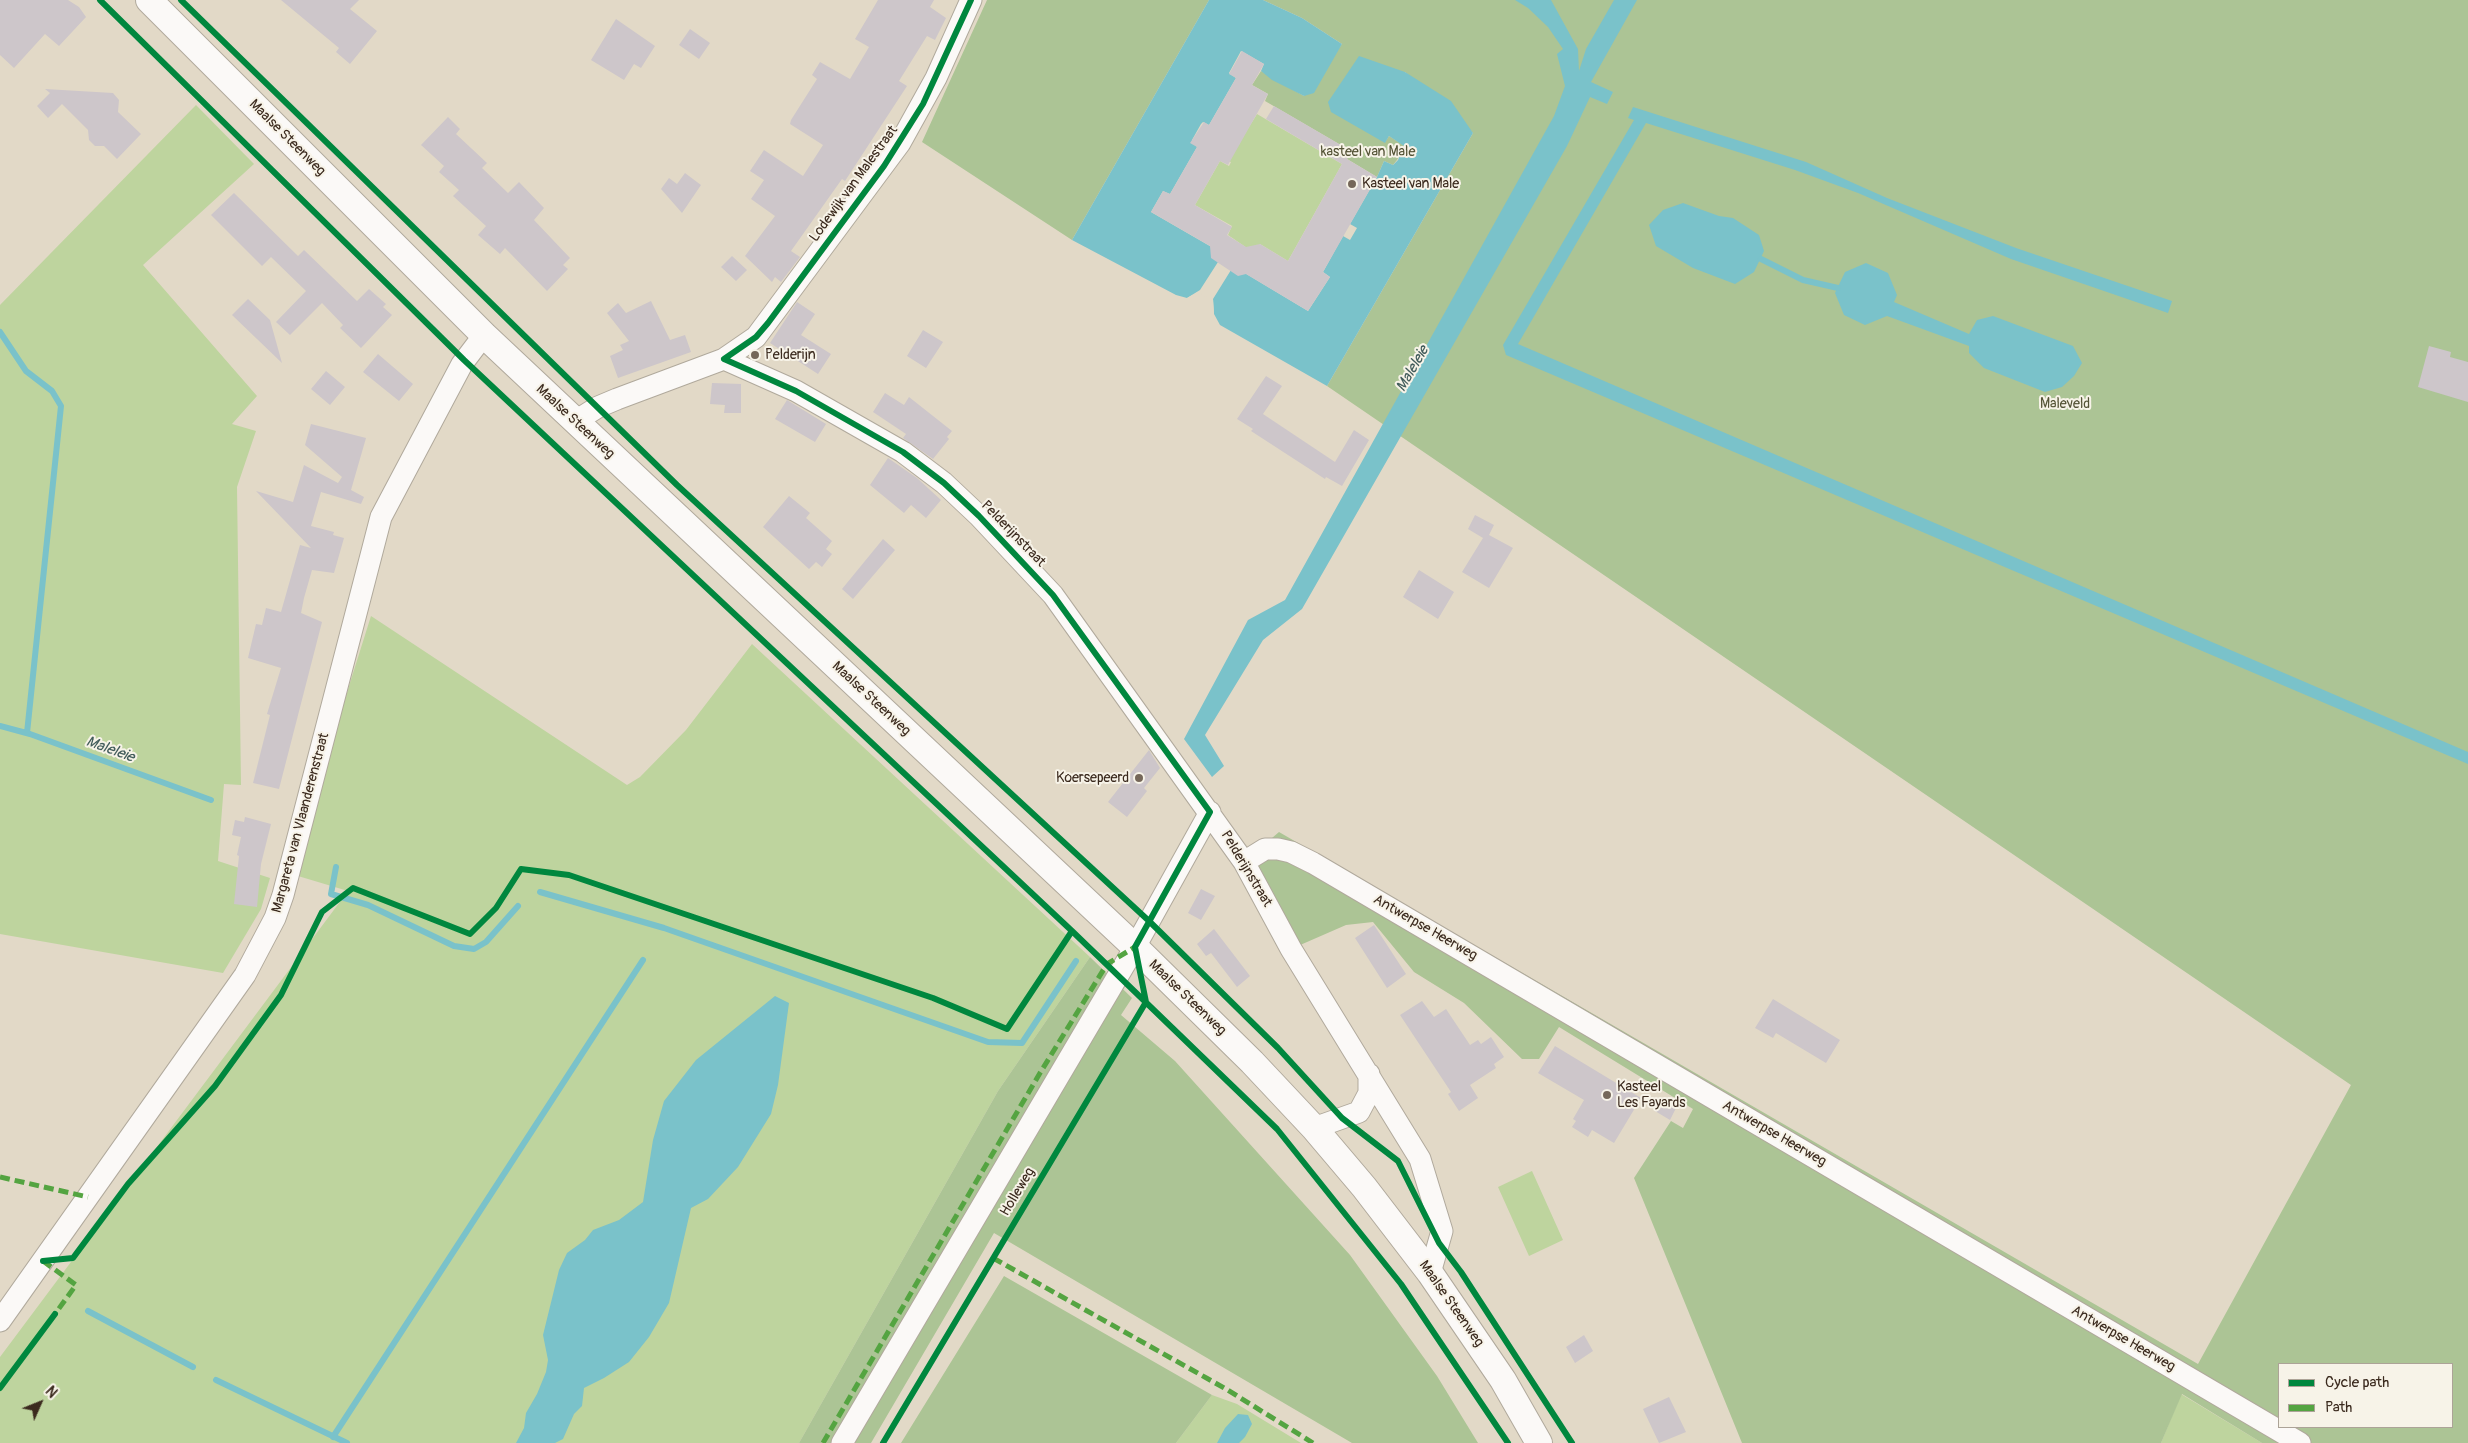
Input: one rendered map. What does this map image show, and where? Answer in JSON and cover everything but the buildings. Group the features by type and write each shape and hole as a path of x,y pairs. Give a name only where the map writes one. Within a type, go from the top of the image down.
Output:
{"main road":[{"name":"Maalse Steenweg","path":"149,0 484,335 574,422 1135,947 1252,1062 1314,1128 1364,1187 1430,1273 1504,1380 1539,1443"}],"street":[{"name":"Lodewijk van Malestraat","path":"724,359 756,337 768,323 884,166 924,104 971,0"},
{"name":"Margareta van Vlaanderenstraat","path":"0,1321 245,975 272,925 283,894 381,516 462,364 484,335"},
{"path":"574,422 617,399 724,359"},
{"name":"Pelderijnstraat","path":"724,359 796,391 903,452 944,483 979,516 1053,595 1244,862 1292,949 1420,1159 1442,1231 1430,1273"},
{"name":"Holleweg","path":"842,1443 1135,947 1210,812"},
{"name":"Antwerpse Heerweg","path":"1244,862 1265,849 1278,849 1291,852 1314,863 2300,1443"},
{"path":"1314,1128 1359,1112 1369,1093 1369,1074"}],"green space":[{"path":"987,0 1209,0 1072,240 922,142"},
{"name":"Maleveld","path":"1263,0 2468,0 2468,1443 2262,1443 2182,1394 2161,1443 1742,1443 1634,1178 1671,1121 1683,1128 1693,1109 1559,1027 1539,1059 1522,1059 1464,1003 1414,972 1373,922 1346,925 1291,949 1244,862 1279,832 2198,1364 2351,1085 1327,386 1473,133 1405,72 1385,142 1389,136 1405,146 1393,165 1384,161 1377,177 1347,159 1351,151 1265,101 1268,94 1252,85 1261,71 1304,96 1342,44 1302,18"},
{"path":"196,105 254,164 143,265 257,396 232,424 256,431 237,487 241,785 224,784 218,861 270,878 261,909 223,973 0,934 0,305"},
{"path":"1257,114 1342,164 1288,261 1260,244 1256,250 1252,246 1247,248 1228,235 1232,226 1195,205 1220,161 1229,166 1231,162 1228,161"},
{"path":"371,616 627,785 640,777 686,730 752,644 1090,957 998,1091 799,1443 0,1443 0,1357 348,891 298,876 343,705"},
{"path":"1090,957 1132,998 1121,1015 1175,1061 1350,1255 1437,1376 1478,1443 1352,1443 994,1233 871,1443 799,1443 998,1091"},
{"path":"1532,1171 1563,1240 1529,1256 1498,1187"},
{"path":"1004,1276 1212,1395 1176,1443 901,1443"},
{"path":"2181,1394 2262,1443 2161,1443"},
{"path":"1212,1395 1237,1404 1301,1443 1176,1443"}],"water":[{"path":"1209,0 1263,0 1302,18 1342,44 1314,93 1304,96 1272,80 1261,71 1264,64 1241,51 1229,73 1236,78 1209,125 1203,122 1201,124 1192,140 1197,147 1170,194 1163,191 1151,212 1215,249 1237,275 1243,272 1308,311 1330,277 1323,272 1343,236 1350,240 1357,228 1350,224 1384,161 1393,165 1398,160 1404,146 1389,136 1385,143 1331,112 1328,102 1359,56 1405,72 1451,101 1473,133 1327,386 1220,325 1214,314 1213,299 1200,291 1187,298 1176,295 1072,240"},
{"path":"1515,0 1551,0 1578,49 1579,71 1586,49 1614,0 1637,0 1591,82 1613,92 1607,104 1590,97 1567,146 1302,609 1263,640 1205,735 1224,766 1212,777 1184,739 1248,620 1285,600 1554,116 1565,86 1557,54 1563,49 1548,27 1528,8"},
{"path":"1633,107 1806,162 1887,198 2016,248 2172,301 2168,313 2011,259 1858,193 1795,170 1646,123 1518,344 2468,752 2468,764 1506,355 1503,345 1634,120 1628,118"},
{"path":"1683,203 1719,216 1733,218 1759,235 1764,251 1754,272 1735,284 1693,268 1656,246 1649,225 1663,210"},
{"path":"1866,263 1888,273 1897,295 1894,302 1969,334 1977,320 1993,316 2073,346 2082,363 2074,376 2062,387 2045,392 1984,368 1969,353 1969,346 1887,316 1865,325 1844,315 1835,293 1845,272"},
{"path":"775,996 789,1003 778,1085 771,1114 738,1167 708,1199 691,1208 669,1303 649,1337 629,1362 584,1388 582,1406 574,1414 563,1439 555,1443 516,1443 524,1428 526,1413 537,1394 546,1372 548,1360 543,1335 559,1270 567,1253 585,1240 593,1230 619,1220 643,1202 653,1140 664,1101 696,1060"},
{"path":"1238,1414 1248,1415 1252,1424 1245,1437 1239,1443 1217,1443 1225,1428"}],"pier":[{"path":"1218,262 1231,270 1213,299 1214,314 1212,313 1211,300 1200,293 1189,300 1187,298 1200,290"}],"waterway":[{"path":"1761,259 1803,280 1838,288"},
{"path":"0,332 26,371 52,391 61,406 27,733"},
{"name":"Maleleie","path":"0,726 30,734 211,800"},
{"name":"Maleleie","path":"336,867 331,894 368,905 454,946 474,949 486,942 518,906"},
{"name":"Maleleie","path":"540,892 664,928 988,1042 1022,1043 1076,961"},
{"path":"333,1437 643,960"},
{"path":"88,1311 193,1367"},
{"path":"216,1380 347,1443"}],"marked path":[{"path":"823,1443 1040,1073 1107,964 1135,947"},
{"path":"0,1177 88,1197"},
{"path":"993,1258 1226,1389 1313,1443"},
{"path":"43,1261 76,1285 55,1314"}],"cycle path":[{"path":"100,0 464,360 1072,931 1277,1129 1401,1284 1508,1443"},
{"path":"181,0 677,485 1149,921 1278,1048 1342,1118 1398,1161 1439,1243 1461,1272 1572,1443"},
{"path":"724,359 756,337 768,323 884,166 923,104 971,0"},
{"path":"724,359 796,391 903,452 944,483 979,516 1053,595 1210,812 1135,947 1146,1002 883,1443"},
{"path":"43,1261 73,1258 128,1184 215,1086 281,995 322,912 353,888 470,934 496,908 521,869 569,875 933,998 1007,1029 1072,931"},
{"path":"0,1388 55,1314"}],"place":[{"name":"Kasteel van Male","path":"1352,184"},
{"name":"Pelderijn","path":"755,355"},
{"name":"Koersepeerd","path":"1139,778"},
{"name":"Kasteel Les Fayards","path":"1607,1095"}],"park label":[{"name":"kasteel van Male","path":"1368,152"}]}
